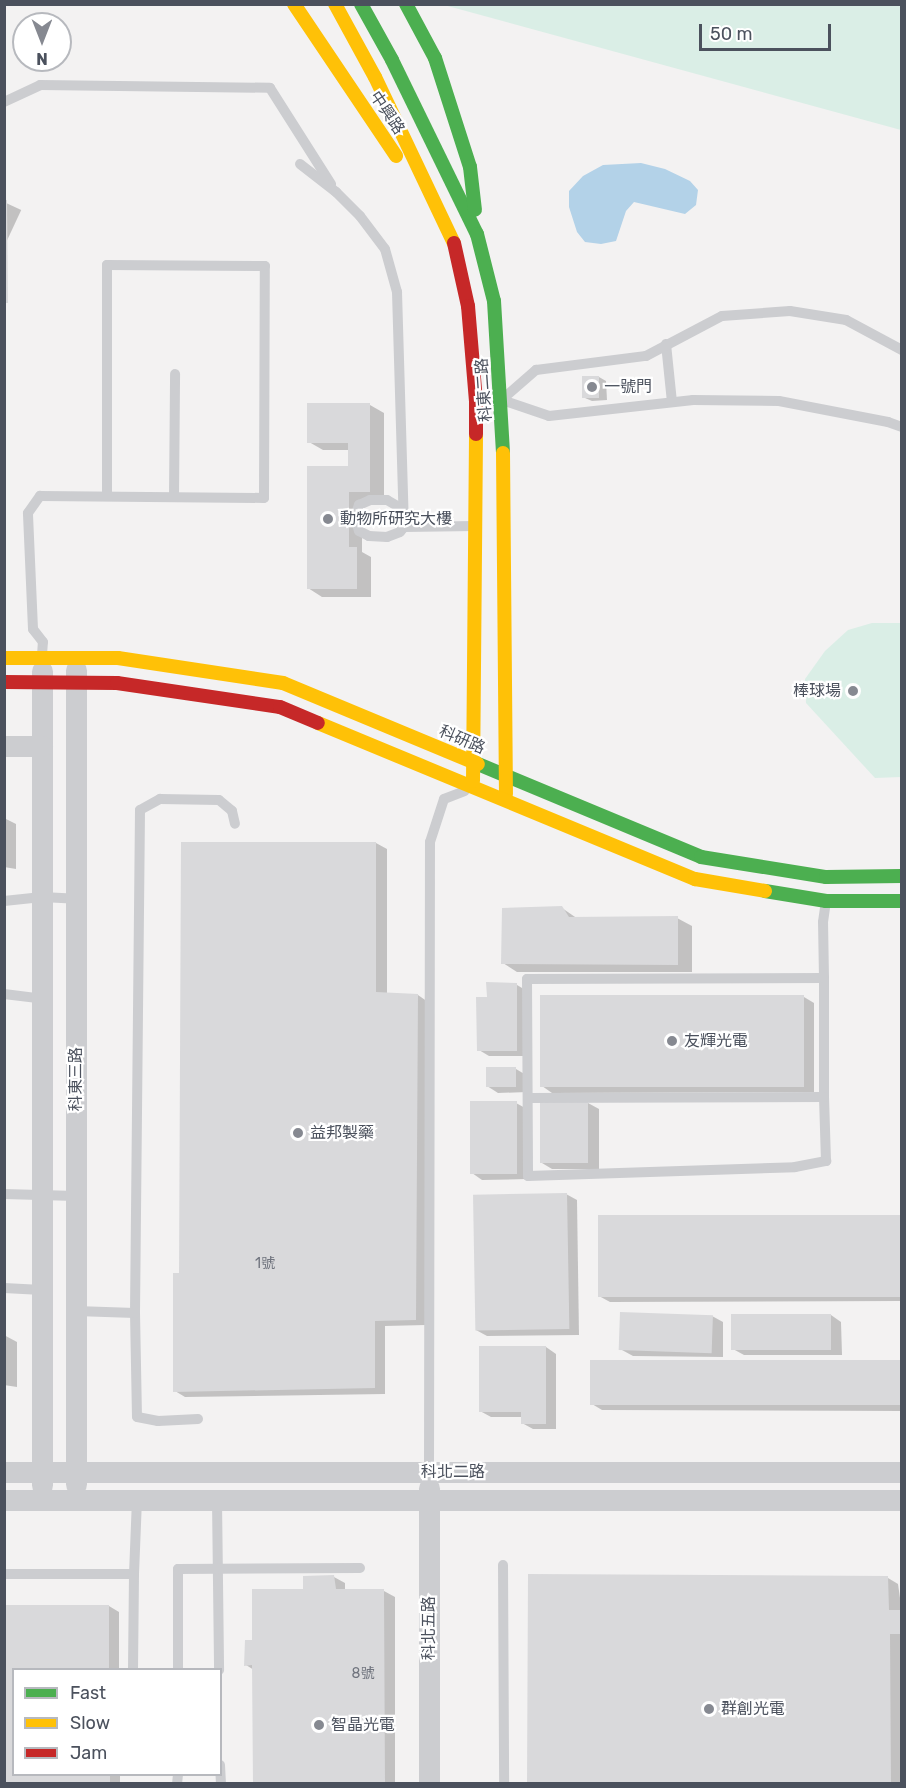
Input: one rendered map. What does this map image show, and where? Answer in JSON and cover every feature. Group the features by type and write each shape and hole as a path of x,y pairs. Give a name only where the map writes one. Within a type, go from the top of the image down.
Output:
{"street":[{"name":"中興路","path":"294,4 453,239"},
{"name":"科東二路","path":"335,4 375,77 453,239 468,306 476,401 472,789"},
{"name":"科東二路","path":"361,4 392,60 477,234 494,301 501,400 505,526 506,802"},
{"path":"406,4 435,58 470,167 477,234"},
{"path":"476,401 501,400"},
{"path":"475,526 505,526"},
{"name":"科研路","path":"4,658 118,658 283,683 702,857 826,877 902,876"},
{"name":"科東三路","path":"42,658 42,1500"},
{"name":"科東三路","path":"76,658 76,1500"},
{"path":"4,682 117,683 280,707 472,789 695,879 826,901 902,901"},
{"path":"4,746 42,746"},
{"name":"科北二路","path":"4,1472 902,1472"},
{"name":"科北五路","path":"429,1472 429,1784"},
{"name":"科北二路","path":"4,1500 902,1500"}],"lane":[{"path":"4,102 40,85 270,88 336,192"},
{"path":"300,164 336,192 360,216 385,249 397,292 404,527"},
{"path":"42,658 43,642 33,629 28,513 40,496 264,498 265,266 107,265 107,496"},
{"path":"501,400 536,370 646,356 722,316 790,311 846,320 902,350"},
{"path":"666,344 672,402"},
{"path":"174,497 175,374"},
{"path":"501,400 549,416 693,400 778,401 888,422 902,427"},
{"path":"404,527 399,507 387,500 370,500 359,505 355,517 359,531 369,536 387,537 404,527 475,526"},
{"path":"429,1472 429,842 444,799 472,789"},
{"path":"198,1419 158,1421 137,1417 135,1313 140,810 160,799 219,800 232,811 235,824"},
{"path":"4,901 42,897 76,899"},
{"path":"824,978 527,979 528,1176 795,1167 825,1161 826,901"},
{"path":"4,994 42,999"},
{"path":"528,1098 824,1097"},
{"path":"4,1194 76,1196"},
{"path":"4,1288 42,1290"},
{"path":"76,1311 135,1313"},
{"path":"133,1668 137,1500"},
{"path":"217,1500 219,1668"},
{"path":"502,1565 504,1784"},
{"path":"178,1668 178,1569 360,1568"},
{"path":"4,1575 134,1574"}],"green space":[{"path":"444,5 901,5 901,130"},
{"name":"棒球場","path":"872,623 901,623 901,777 875,778 806,703 805,679 825,651 848,630"}],"water":[{"path":"641,163 665,169 690,181 698,190 696,205 685,214 634,202 626,211 616,241 601,244 585,242 577,232 569,207 569,191 583,176 603,165"}],"building":[{"path":"4,200 7,200 8,303 4,303"},
{"name":"一號門","path":"582,376 599,376 599,398 582,398"},
{"name":"動物所研究大樓","path":"307,403 370,403 370,492 349,492 349,547 357,547 357,589 307,589 307,466 348,466 348,443 307,443"},
{"name":"益邦製藥","path":"181,842 376,842 376,992 418,994 416,1320 375,1321 375,1388 173,1392 173,1273 179,1273"},
{"path":"562,906 569,917 678,916 678,965 501,964 502,908"},
{"path":"486,982 517,983 517,1051 477,1051 476,997 487,997"},
{"name":"友輝光電","path":"540,995 804,995 804,1087 540,1087"},
{"path":"486,1067 516,1067 516,1087 486,1087"},
{"path":"470,1101 517,1101 517,1174 470,1174"},
{"path":"540,1102 588,1102 588,1163 540,1163"},
{"path":"567,1193 569,1329 475,1331 473,1195"},
{"path":"598,1215 902,1215 902,1297 598,1297"},
{"path":"620,1312 713,1315 712,1353 619,1350"},
{"path":"731,1314 831,1314 831,1350 731,1350"},
{"path":"479,1346 546,1346 546,1424 521,1424 521,1412 479,1412"},
{"path":"590,1360 902,1360 902,1405 590,1405"},
{"name":"群創光電","path":"528,1574 888,1576 889,1610 902,1610 902,1634 890,1634 891,1784 527,1784"},
{"name":"智晶光電","path":"334,1575 336,1589 384,1589 385,1784 253,1784 252,1665 244,1666 245,1640 252,1640 252,1589 303,1589 303,1576"},
{"path":"4,1605 109,1605 109,1668 12,1668 12,1776 110,1776 110,1784 4,1784"}],"traffic: fast":[{"path":"361,4 392,60 477,234 494,301 503,453"},
{"path":"406,4 435,58 470,167 475,210"},
{"path":"478,764 701,857 826,877 902,876"},
{"path":"765,891 826,901 902,901"}],"traffic: slow":[{"path":"294,4 396,156"},
{"path":"335,4 375,77 454,243"},
{"path":"473,781 476,434"},
{"path":"503,453 506,794"},
{"path":"4,658 118,658 283,683 478,764"},
{"path":"318,723 695,879 765,891"}],"traffic: jam":[{"path":"454,243 468,306 476,401 476,434"},
{"path":"4,682 117,683 280,707 318,723"}],"place":[{"name":"一號門","path":"592,387"},
{"name":"動物所研究大樓","path":"328,519"},
{"name":"棒球場","path":"853,691"},
{"name":"友輝光電","path":"672,1041"},
{"name":"益邦製藥","path":"298,1133"},
{"name":"群創光電","path":"709,1709"},
{"name":"智晶光電","path":"319,1725"}]}
